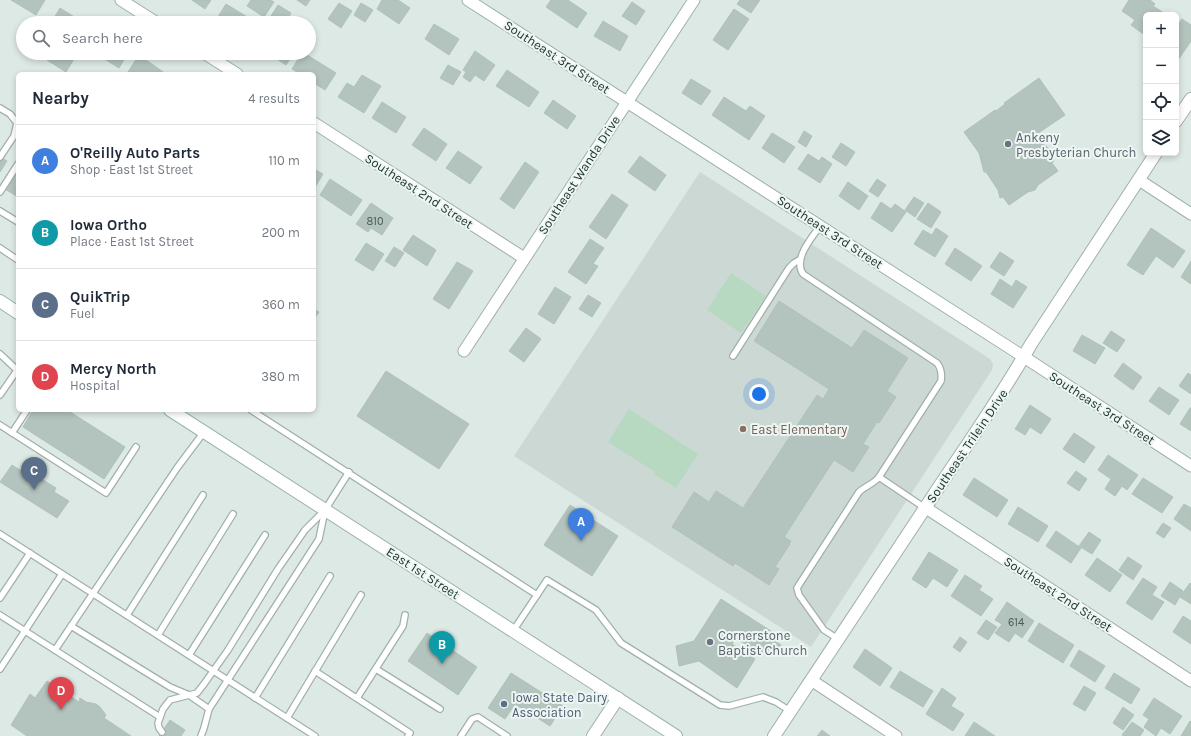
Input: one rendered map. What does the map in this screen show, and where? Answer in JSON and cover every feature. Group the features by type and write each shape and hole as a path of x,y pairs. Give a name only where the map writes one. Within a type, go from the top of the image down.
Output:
{"street":[{"path":"121,0 146,16"},
{"name":"Southeast 3rd Street","path":"468,0 1024,356 1191,466"},
{"name":"Southeast Wanda Drive","path":"464,351 694,0"},
{"path":"215,60 234,72"},
{"path":"1177,120 1191,99"},
{"name":"Southeast 2nd Street","path":"316,125 524,258"},
{"name":"Southeast Trilein Drive","path":"774,736 983,423 1031,344 1154,156"},
{"path":"1139,180 1191,214"},
{"path":"0,301 16,311"},
{"name":"East 1st Street","path":"173,412 676,736"},
{"name":"Southeast 2nd Street","path":"926,508 1191,681"},
{"path":"811,680 896,736"},
{"path":"593,736 618,698"}],"lane":[{"path":"0,108 10,114 16,123"},
{"path":"0,157 14,136 16,128"},
{"path":"0,192 16,167"},
{"path":"0,210 16,221"},
{"path":"820,226 800,256 799,260 801,271 806,277 937,363 942,376 941,381 879,477 876,481 858,492 797,588 799,595 824,630 838,639"},
{"path":"0,248 16,259"},
{"path":"733,356 789,268 799,260"},
{"path":"0,354 16,367"},
{"path":"0,395 16,372"},
{"path":"12,433 26,412"},
{"path":"254,412 537,595"},
{"path":"0,425 106,493 136,447"},
{"path":"55,650 94,594 177,468 204,432"},
{"path":"162,732 158,723 163,709 170,700 197,692 228,650 278,569 305,530 325,510 349,472"},
{"path":"879,477 926,508"},
{"path":"127,615 203,495"},
{"path":"201,736 209,709 319,539 325,510"},
{"path":"158,635 233,514"},
{"path":"0,534 314,736"},
{"path":"189,655 265,535"},
{"path":"0,598 30,553"},
{"path":"0,669 62,574"},
{"path":"255,698 330,576"},
{"path":"513,631 547,580 596,610 621,643 720,705 729,706 763,697 776,702 790,711"},
{"path":"287,718 361,595"},
{"path":"0,615 160,717"},
{"path":"357,698 403,626 405,615"},
{"path":"71,626 170,687 189,695 209,709"},
{"path":"376,669 440,708"},
{"path":"316,671 410,733 408,736"},
{"path":"461,736 472,719 478,717 507,736"}],"shaded area":[{"name":"East Elementary","path":"700,172 990,359 993,364 992,370 811,647 514,456"}],"green space":[{"path":"731,273 766,296 741,333 707,310"},
{"path":"629,409 698,454 676,488 654,474 655,472 608,442"}],"building":[{"path":"11,0 45,0 36,15"},
{"path":"192,0 211,0 205,9"},
{"path":"251,0 270,0 274,2 265,16 247,6"},
{"path":"297,0 310,0 306,6"},
{"path":"382,0 398,0 410,8 399,24 377,9"},
{"path":"551,0 568,0 587,13 577,28 546,7"},
{"path":"740,0 760,0 751,13 737,4"},
{"path":"1129,0 1150,0 1155,4 1153,6 1162,12 1143,12 1143,34 1131,25 1135,20 1122,11"},
{"path":"632,2 645,11 636,25 622,16"},
{"path":"339,3 352,11 341,28 328,19"},
{"path":"361,3 373,10 365,22 354,15"},
{"path":"226,4 246,16 218,16"},
{"path":"278,5 291,13 289,16 271,16"},
{"path":"60,8 73,16 55,16"},
{"path":"734,9 749,19 728,50 713,40"},
{"path":"1182,19 1191,25 1191,41 1179,59 1179,48 1179,24"},
{"path":"603,21 628,36 620,51 594,36"},
{"path":"434,24 459,39 449,55 425,39"},
{"path":"475,51 495,65 484,81 475,75 470,82 463,77 466,72 463,70"},
{"path":"47,60 73,60 66,72"},
{"path":"106,60 124,60 119,68"},
{"path":"136,60 146,60 163,72 128,72"},
{"path":"278,60 289,60 286,65"},
{"path":"298,60 315,60 336,73 325,90 316,84 316,72 297,72 292,69"},
{"path":"448,65 461,72 453,85 440,78"},
{"path":"507,70 539,92 529,107 496,86"},
{"path":"362,75 381,86 364,113 338,97 347,83 354,87"},
{"name":"Ankeny Presbyterian Church","path":"1039,78 1065,115 1034,136 1051,150 1046,156 1054,161 1052,163 1058,171 1038,185 1035,190 1028,192 1009,205 1003,197 1000,198 998,190 986,172 984,172 979,153 964,132 995,110 996,111 1005,104 1004,103"},
{"path":"691,79 711,91 701,105 682,93"},
{"path":"724,97 746,111 750,106 765,116 749,140 712,115"},
{"path":"553,100 576,116 567,129 544,113"},
{"path":"382,102 406,117 396,133 372,118"},
{"path":"424,128 447,144 436,161 412,145"},
{"path":"804,131 812,136 806,147 798,142"},
{"path":"772,133 795,147 784,163 762,148"},
{"path":"841,143 855,152 846,166 832,157"},
{"path":"458,151 482,167 470,184 446,168"},
{"path":"808,154 819,161 822,157 832,164 820,183 798,169"},
{"path":"0,156 7,161 0,172"},
{"path":"640,156 666,175 655,191 628,172"},
{"path":"525,162 539,172 514,209 500,199"},
{"path":"316,170 323,174 316,186"},
{"path":"16,172 16,196 5,189"},
{"path":"330,179 362,200 351,216 320,195"},
{"path":"877,179 886,185 878,197 869,191"},
{"path":"848,182 868,196 859,210 839,196"},
{"path":"612,194 628,205 606,239 589,227"},
{"path":"914,197 924,203 915,217 905,210"},
{"path":"881,202 891,209 895,204 906,212 892,232 871,218"},
{"path":"371,203 393,218 382,235 371,228 368,232 356,224"},
{"path":"928,203 941,212 931,228 917,219"},
{"path":"936,228 948,236 935,257 914,244 923,230 932,235"},
{"path":"1151,228 1185,251 1173,268 1156,256 1143,275 1127,265"},
{"path":"413,235 436,250 427,266 403,250"},
{"path":"590,239 604,248 593,264 598,266 586,284 568,272"},
{"path":"366,243 384,254 373,271 355,260"},
{"path":"394,247 404,253 395,267 385,261"},
{"path":"955,248 982,266 971,281 945,264"},
{"path":"1000,252 1014,261 1004,276 990,267"},
{"path":"1191,261 1191,284 1181,277"},
{"path":"457,262 473,271 449,309 433,299"},
{"path":"1000,279 1012,287 1016,280 1027,287 1013,308 991,294"},
{"path":"555,287 571,297 554,324 538,314"},
{"path":"588,295 601,303 592,317 579,309"},
{"name":"East Elementary","path":"779,301 852,348 864,330 908,358 887,391 896,397 863,444 869,447 853,472 834,460 784,537 791,541 775,567 779,569 769,585 735,563 733,566 672,527 694,492 709,502 716,491 743,508 817,395 823,399 829,389 754,341"},
{"path":"526,328 541,339 524,362 509,351"},
{"path":"1111,331 1125,340 1117,352 1103,343"},
{"path":"1082,335 1105,348 1095,364 1073,351"},
{"path":"1123,363 1142,377 1133,390 1114,376"},
{"path":"386,371 469,424 439,469 357,416"},
{"path":"1188,373 1191,375 1191,394 1179,386"},
{"path":"1159,387 1179,400 1169,415 1149,401"},
{"path":"1030,405 1051,419 1041,434 1030,427 1025,435 1015,429"},
{"path":"1191,408 1191,431 1180,424"},
{"path":"32,412 70,412 125,447 104,479 23,427"},
{"path":"1074,433 1095,447 1084,463 1063,449"},
{"path":"1108,455 1138,475 1127,490 1122,486 1115,496 1105,489 1111,479 1098,470"},
{"path":"12,465 28,475 30,472 56,488 54,492 69,501 57,518 0,482"},
{"path":"1076,471 1087,479 1079,491 1067,483"},
{"path":"974,478 1008,500 997,517 963,495"},
{"path":"1143,478 1173,497 1162,513 1132,494"},
{"path":"1184,504 1191,508 1191,531 1174,519"},
{"path":"570,505 618,536 592,576 544,545"},
{"path":"1018,507 1048,526 1038,542 1008,524"},
{"path":"1163,523 1171,528 1164,538 1156,533"},
{"path":"1056,531 1081,548 1071,563 1046,546"},
{"path":"1089,532 1101,540 1092,554 1079,546"},
{"path":"929,552 958,570 947,587 933,578 926,588 912,579"},
{"path":"1128,557 1142,566 1133,580 1119,570"},
{"path":"1097,558 1122,575 1110,592 1085,575"},
{"path":"965,575 982,586 979,590 993,599 981,616 951,596"},
{"path":"1143,578 1157,587 1152,595 1164,602 1152,620 1126,603"},
{"path":"1170,582 1183,591 1175,605 1161,596"},
{"path":"1190,583 1191,584 1191,604 1180,597"},
{"name":"Cornerstone Baptist Church","path":"721,599 774,633 771,638 781,645 775,655 764,648 761,654 736,638 732,644 755,659 737,688 699,661 679,666 676,646 694,641"},
{"path":"1007,602 1034,621 1022,638 1015,633 1009,642 995,633 1002,624 995,620"},
{"path":"1183,616 1191,621 1191,644 1173,632"},
{"path":"986,620 997,627 988,640 977,633"},
{"path":"1039,623 1074,645 1063,663 1028,641"},
{"path":"427,633 477,667 458,695 408,661"},
{"path":"960,637 967,642 960,652 953,647"},
{"path":"865,649 892,668 880,686 853,667"},
{"path":"1079,650 1105,666 1095,682 1070,666"},
{"path":"900,671 933,691 923,707 890,687"},
{"path":"511,673 563,706 550,726 515,704 505,719 488,708"},
{"path":"1114,673 1140,689 1131,704 1105,688"},
{"path":"47,681 79,702 80,698 86,702 96,704 106,715 104,718 131,736 27,736 11,725 30,694 35,698"},
{"path":"1084,686 1096,693 1085,711 1073,704"},
{"path":"942,688 956,698 951,706 964,714 953,731 926,714"},
{"path":"1154,698 1182,716 1170,734 1161,728 1156,736 1144,727 1149,719 1143,715"},
{"path":"1123,707 1134,715 1123,730 1113,723"},
{"path":"170,720 185,730 181,736 159,736"},
{"path":"1190,721 1191,736 1181,736"},
{"path":"974,722 995,736 965,736"},
{"path":"1132,722 1144,730 1140,736 1122,735"},
{"path":"822,730 830,736 817,736"}],"place":[{"name":"Ankeny Presbyterian Church","path":"1008,144"},
{"name":"East Elementary","path":"743,429"},
{"name":"QuikTrip","path":"34,490"},
{"name":"O'Reilly Auto Parts","path":"581,541"},
{"name":"Cornerstone Baptist Church","path":"710,642"},
{"name":"Iowa Ortho","path":"442,664"},
{"name":"Iowa State Dairy Association","path":"504,704"},
{"name":"Mercy North","path":"61,710"}]}
